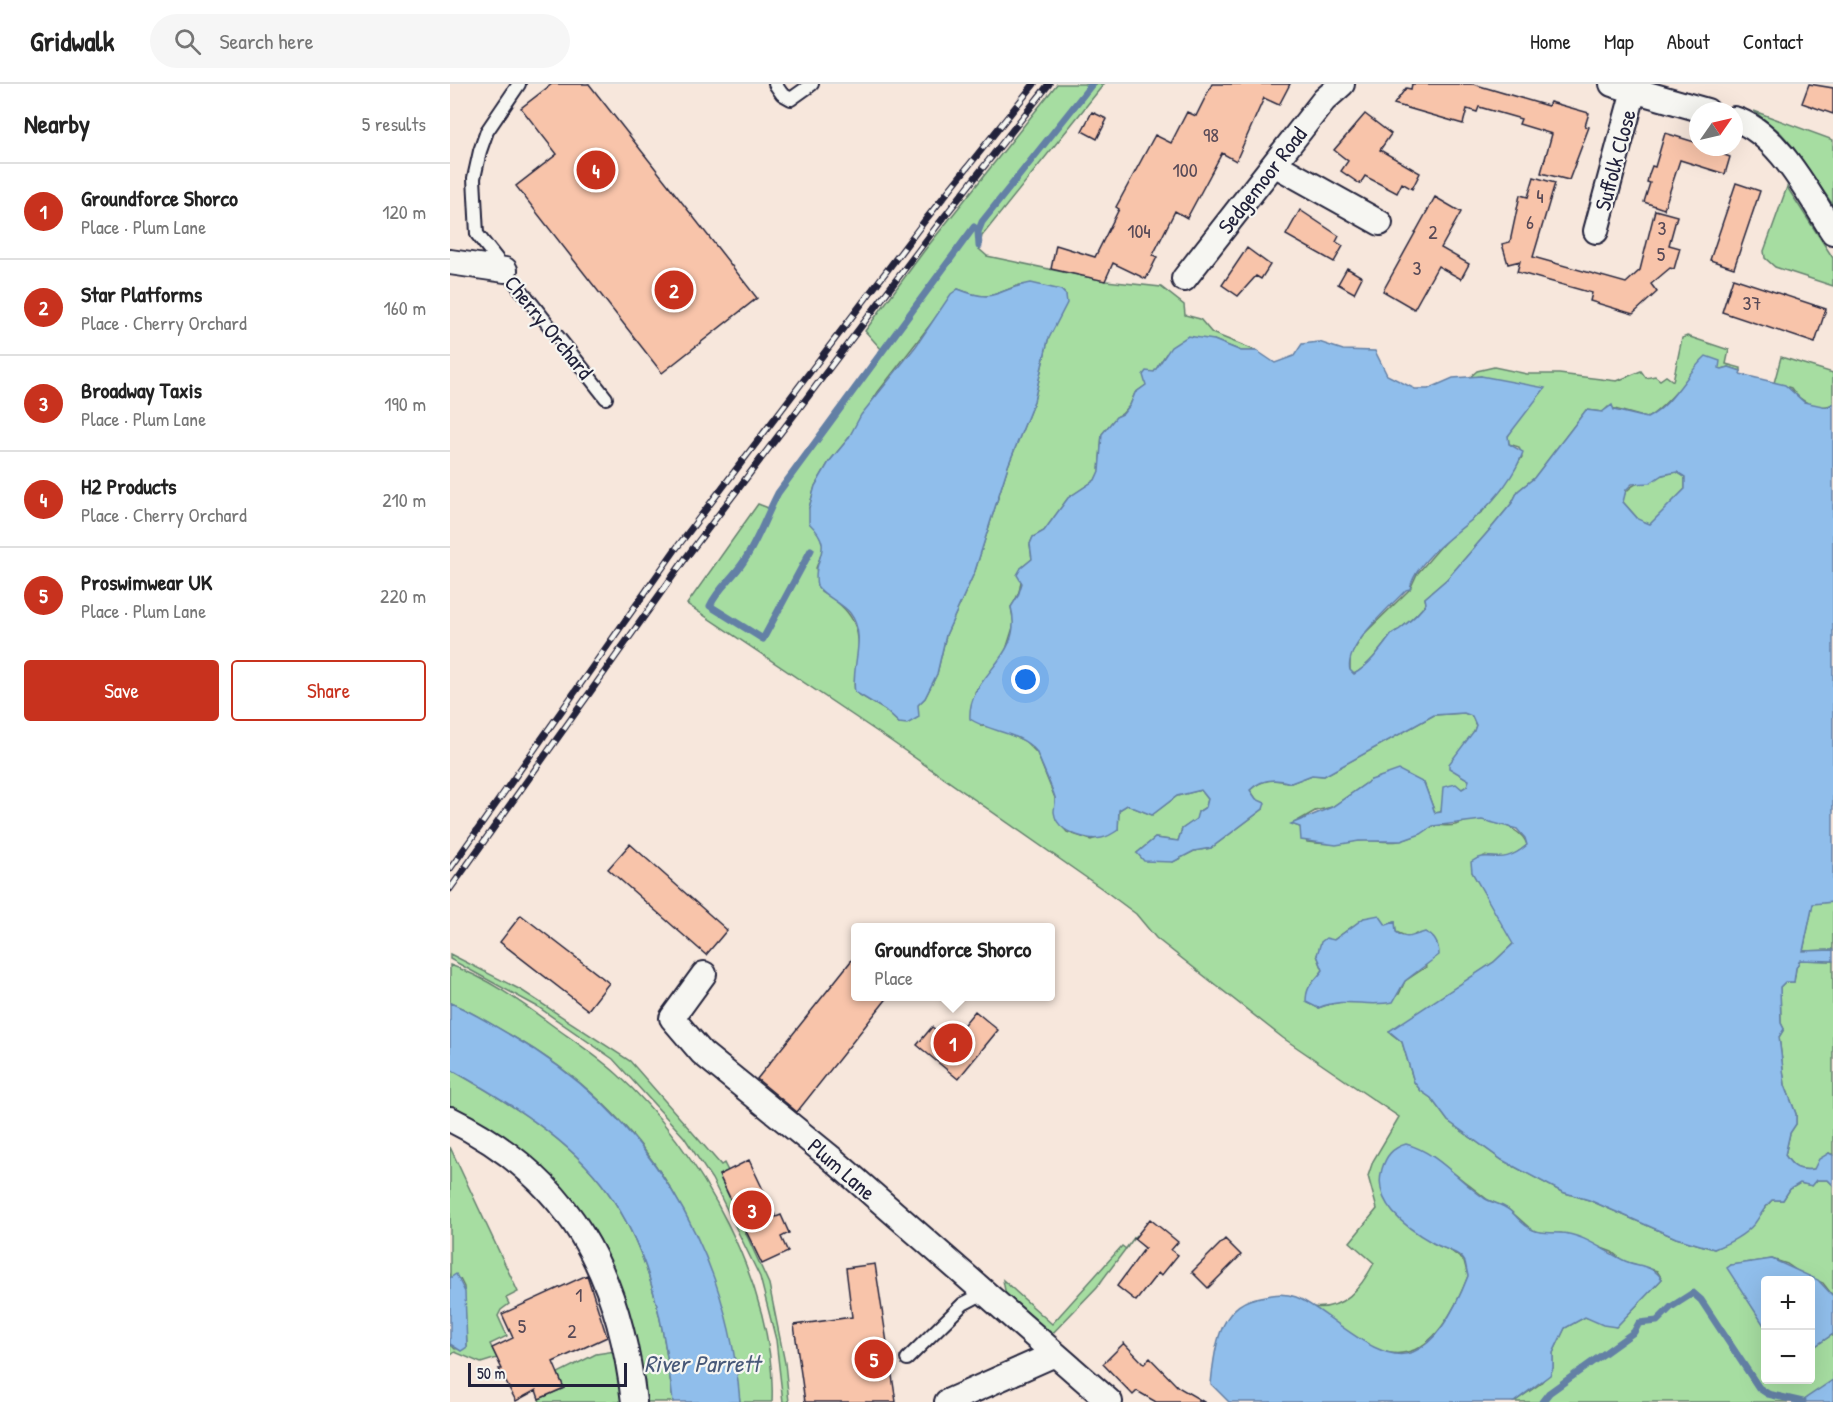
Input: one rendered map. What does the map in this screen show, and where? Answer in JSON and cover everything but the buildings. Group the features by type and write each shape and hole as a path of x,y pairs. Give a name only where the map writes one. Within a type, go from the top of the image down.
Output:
{"street":[{"name":"Sedgemoor Road","path":"1184,279 1324,100 1342,84"},
{"path":"1623,87 1689,106"},
{"name":"Suffolk Close","path":"1599,232 1623,87"},
{"path":"1743,123 1753,127 1776,147 1833,232"},
{"path":"1274,164 1380,224"},
{"name":"Cherry Orchard","path":"450,262 505,270"},
{"name":"Plum Lane","path":"704,974 672,1018 702,1053 830,1157 1110,1402"},
{"path":"450,1119 501,1148 539,1180 569,1212 583,1233 612,1302 628,1362 634,1402"},
{"path":"947,1402 1055,1354"}],"lane":[{"path":"505,270 477,234 474,178 487,131 519,84"},
{"path":"775,84 782,94 791,99 812,84"},
{"name":"Cherry Orchard","path":"505,270 606,398"},
{"path":"907,1359 963,1304 984,1293"}],"green space":[{"path":"1057,84 1104,84 982,236 979,249 987,256 1106,281 1161,287 1184,305 1185,315 1200,319 1212,333 1257,351 1241,351 1214,340 1166,354 1146,385 1135,393 1130,405 1102,434 1099,472 1095,480 1068,498 1044,531 1033,537 1030,544 1032,559 1021,568 1020,589 1011,607 1014,624 1005,653 975,692 981,726 993,727 1025,741 1037,753 1055,798 1056,819 1067,832 1091,840 1118,830 1119,810 1127,805 1152,815 1177,796 1201,790 1208,799 1206,807 1198,812 1197,819 1182,829 1178,841 1155,838 1137,853 1173,862 1194,851 1211,848 1263,809 1250,790 1259,784 1274,780 1291,783 1312,775 1324,776 1434,715 1464,713 1472,716 1476,726 1474,731 1450,768 1469,780 1467,786 1443,801 1441,812 1435,813 1424,783 1371,780 1332,807 1315,811 1292,824 1300,827 1307,842 1332,844 1399,841 1435,826 1452,826 1480,820 1512,829 1519,833 1527,845 1507,857 1484,856 1472,872 1514,943 1494,962 1389,1032 1402,1042 1414,1082 1431,1098 1448,1121 1502,1160 1562,1192 1589,1200 1676,1238 1714,1249 1743,1232 1772,1200 1783,1200 1790,1189 1800,1183 1812,1186 1817,1180 1828,1180 1833,1185 1833,1296 1823,1283 1815,1280 1815,1276 1806,1276 1787,1264 1772,1259 1731,1265 1761,1320 1761,1384 1815,1384 1815,1346 1833,1334 1833,1380 1805,1402 1514,1402 1540,1384 1553,1368 1553,1353 1565,1328 1585,1317 1616,1327 1662,1279 1657,1271 1623,1261 1612,1252 1561,1233 1549,1235 1532,1230 1508,1209 1488,1200 1433,1157 1400,1218 1433,1243 1451,1251 1464,1261 1468,1276 1444,1324 1420,1347 1405,1353 1389,1353 1363,1342 1312,1307 1333,1305 1350,1296 1374,1263 1350,1242 1377,1209 1368,1176 1373,1161 1399,1117 1283,1038 1156,938 1136,914 1101,888 888,739 687,604 758,504 771,509 778,493 882,350 865,331 924,251","holes":["1020,285 1061,290 1066,295 1048,340 1034,401 1008,466 975,571 946,635 937,674 925,698 899,723 885,710 855,692 854,678 858,651 856,630 853,621 841,605 821,591 816,568 824,547 809,508 815,486 878,392 958,289 984,296","1364,918 1382,921 1386,925 1395,922 1396,932 1410,938 1416,934 1426,967 1405,981 1399,994 1347,1001 1318,1008 1307,1002 1309,987 1323,970 1317,955 1320,950"]},
{"path":"1754,111 1833,140 1833,205 1793,147 1780,132"},
{"path":"1787,187 1833,258 1833,286 1775,267 1765,258 1764,251"},
{"path":"1687,336 1729,350 1726,364 1741,368 1741,371 1729,367 1722,369 1700,362 1676,393 1647,418 1608,407 1603,412 1586,410 1534,478 1518,491 1512,503 1493,526 1447,579 1425,598 1426,603 1421,610 1392,634 1365,666 1354,674 1350,671 1350,656 1364,634 1410,589 1417,574 1449,537 1483,511 1502,489 1522,457 1519,447 1509,444 1508,436 1516,424 1481,376 1469,378 1477,371 1494,367 1527,374 1559,374 1617,381 1641,371 1646,378 1655,376 1660,380 1666,376 1673,381 1682,338"},
{"path":"1781,357 1833,373 1833,404 1821,407 1809,404 1791,388 1774,383"},
{"path":"1677,472 1685,477 1685,489 1650,525 1638,519 1623,502 1628,489 1635,485"},
{"path":"1833,902 1833,950 1803,951 1813,903"},
{"path":"450,954 521,990 630,1061 721,1165 724,1163 728,1171 719,1175 769,1284 785,1363 789,1402 783,1402 776,1340 760,1277 712,1179 684,1137 613,1059 538,1007 450,959"},
{"path":"1800,960 1833,961 1833,1155 1829,1153 1814,1169 1809,1170 1797,1168 1785,1155 1790,1133 1796,1124 1796,1114 1785,1085 1779,1037 1784,1029 1781,1023 1780,987 1785,982 1794,982"},
{"path":"450,965 477,976 503,991 602,1061 648,1105 677,1141 704,1181 728,1223 747,1268 762,1313 770,1358 772,1402 740,1402 730,1344 716,1289 696,1237 671,1189 640,1145 603,1104 560,1068 488,1022 450,1003"},
{"path":"450,1069 493,1094 556,1138 575,1154 607,1191 635,1239 654,1292 666,1347 673,1402 639,1402 596,1245 450,1114"},
{"path":"450,1147 518,1292 506,1298 509,1304 501,1310 498,1316 507,1336 490,1344 497,1358 481,1363 455,1352 450,1356 450,1344 455,1349 467,1347 464,1287 460,1279 450,1278"},
{"path":"1122,1246 1126,1249 1097,1287 1050,1336 1006,1296 1003,1280 1052,1324"},
{"path":"615,1351 630,1402 540,1402 539,1399 564,1388 558,1373 596,1354"}],"water":[{"path":"1031,283 1061,290 1066,295 1067,303 1048,340 1034,401 1008,466 975,571 946,635 937,674 925,698 918,705 919,717 907,724 899,723 885,710 855,692 858,632 855,622 846,609 817,586 817,567 822,547 817,532 809,523 809,508 815,486 829,462 848,439 861,415 916,346 951,294 958,289 971,294 989,296"},
{"path":"1188,336 1214,340 1241,351 1257,351 1275,363 1294,356 1302,344 1319,342 1343,350 1375,351 1387,375 1415,389 1428,389 1453,378 1481,376 1545,388 1508,436 1509,444 1523,452 1511,477 1487,506 1429,557 1413,578 1410,589 1406,590 1370,627 1350,660 1350,670 1354,674 1370,661 1392,634 1421,610 1426,603 1425,598 1447,579 1493,526 1512,503 1518,491 1534,478 1586,410 1602,412 1612,405 1614,410 1647,418 1672,398 1706,356 1720,361 1719,368 1729,367 1741,371 1740,374 1785,385 1804,402 1827,407 1833,404 1833,902 1813,904 1803,951 1833,950 1833,961 1800,960 1794,982 1785,982 1780,987 1781,1023 1784,1029 1779,1037 1785,1085 1796,1114 1796,1124 1790,1133 1785,1155 1797,1168 1809,1170 1814,1169 1819,1159 1829,1153 1833,1155 1833,1185 1828,1180 1817,1180 1812,1186 1800,1183 1790,1189 1783,1200 1772,1200 1746,1232 1714,1249 1676,1238 1589,1200 1562,1192 1502,1160 1448,1121 1431,1098 1414,1082 1402,1042 1389,1031 1494,962 1513,944 1472,872 1471,862 1484,857 1509,856 1527,845 1525,838 1517,829 1482,820 1433,826 1421,834 1401,841 1359,841 1336,845 1301,840 1300,827 1291,824 1332,807 1371,780 1399,770 1424,783 1435,813 1441,812 1443,787 1456,784 1462,789 1467,786 1469,780 1449,768 1449,764 1474,731 1476,725 1472,716 1464,713 1434,715 1324,776 1312,775 1291,783 1274,780 1254,786 1250,790 1256,799 1265,803 1263,809 1211,848 1194,851 1173,862 1144,861 1137,853 1155,838 1178,841 1182,829 1196,819 1198,812 1206,807 1208,799 1201,790 1177,796 1152,815 1127,805 1119,810 1118,830 1102,838 1083,837 1069,832 1055,818 1054,795 1036,751 1029,744 1013,736 970,719 971,703 977,690 1010,640 1013,625 1011,607 1022,583 1017,575 1021,568 1032,559 1030,544 1033,537 1044,531 1068,498 1095,480 1099,471 1102,434 1116,417 1123,414 1135,393 1146,385 1143,375 1146,371 1154,372 1171,347","holes":["1677,472 1685,477 1685,489 1650,524 1638,519 1623,502 1626,490 1632,484 1650,483 1662,475"]},
{"path":"1379,915 1386,925 1395,922 1396,932 1403,936 1425,932 1428,934 1437,944 1439,955 1405,981 1393,1002 1373,1004 1347,1002 1318,1008 1306,1002 1309,987 1323,970 1317,955 1321,942 1326,938 1334,940 1364,918"},
{"name":"River Parrett","path":"450,1003 488,1022 558,1066 601,1103 639,1144 671,1189 698,1238 718,1290 732,1345 740,1402 673,1402 666,1347 654,1292 635,1239 622,1214 607,1191 575,1154 535,1122 450,1069"},
{"path":"1406,1144 1428,1153 1474,1191 1512,1212 1529,1228 1540,1232 1576,1236 1623,1260 1649,1268 1662,1279 1616,1327 1603,1325 1585,1317 1565,1328 1553,1353 1553,1368 1550,1375 1514,1402 1229,1402 1211,1384 1220,1332 1233,1310 1256,1298 1271,1295 1296,1297 1369,1344 1384,1351 1399,1354 1413,1352 1423,1347 1447,1320 1468,1276 1465,1262 1459,1255 1423,1237 1402,1222 1382,1193 1380,1181 1385,1160 1393,1150"},
{"path":"1772,1259 1809,1276 1761,1276 1761,1321 1727,1268 1731,1265"},
{"path":"456,1274 465,1292 467,1347 461,1351 450,1344 450,1278"},
{"path":"1815,1279 1833,1296 1833,1334 1815,1346"},
{"path":"1833,1380 1833,1402 1805,1402 1806,1398"}],"waterway":[{"path":"979,246 978,232 982,222 1092,84"},
{"path":"811,550 763,639 710,606 749,553 778,493 974,227"},
{"path":"1542,1402 1549,1393 1634,1332 1639,1323 1657,1321 1671,1307 1693,1293 1701,1300 1759,1388 1768,1394 1803,1402"}],"railway":[{"path":"450,869 675,550 926,219 1034,84"},
{"path":"450,889 685,559 937,226 1049,84"}],"place":[{"name":"H2 Products","path":"596,170"},
{"name":"Star Platforms","path":"674,290"},
{"name":"Groundforce Shorco","path":"953,1043"},
{"name":"Broadway Taxis","path":"752,1210"},
{"name":"Proswimwear UK","path":"874,1359"}]}
